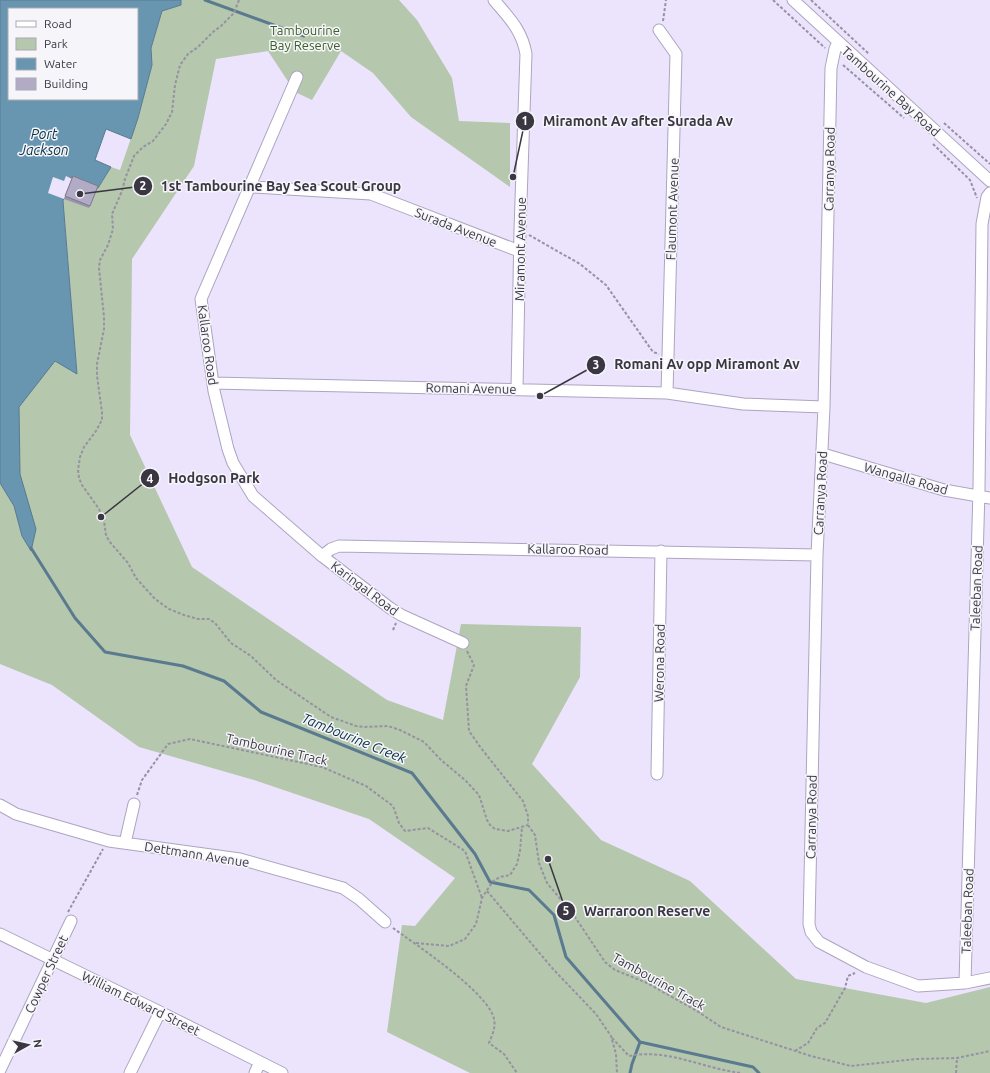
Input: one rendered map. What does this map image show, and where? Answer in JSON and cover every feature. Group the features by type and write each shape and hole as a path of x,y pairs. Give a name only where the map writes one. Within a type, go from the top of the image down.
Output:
{"street":[{"name":"Miramont Avenue","path":"494,0 520,33 526,54 519,252 517,389"},
{"name":"Tambourine Bay Road","path":"793,0 990,181"},
{"name":"Flaumont Avenue","path":"659,30 676,54 667,393"},
{"name":"Carranya Road","path":"838,42 830,68 824,407 817,555 809,924 811,932 819,942 866,967"},
{"name":"Kallaroo Road","path":"297,77 201,299 213,383 228,449 233,463 248,489 258,501 314,548"},
{"name":"Surada Avenue","path":"250,185 254,187 371,194 519,252"},
{"name":"Taleeban Road","path":"965,983 978,497 982,224 988,197"},
{"name":"Romani Avenue","path":"213,383 667,393 743,404 824,407"},
{"name":"Wangalla Road","path":"822,454 944,490 990,498"},
{"name":"Kallaroo Road","path":"322,556 331,549 339,546 817,555"},
{"name":"Karingal Road","path":"314,548 322,556 401,615 462,643"},
{"name":"Werona Road","path":"657,774 661,551"},
{"path":"125,843 134,804"},
{"name":"Dettmann Avenue","path":"0,805 16,814 107,841 240,859 342,888 359,899 385,922"},
{"name":"Cowper Street","path":"0,1070 52,960 69,917"},
{"name":"William Edward Street","path":"0,934 282,1073"},
{"path":"866,967 918,986 965,983 990,978"},
{"path":"130,1073 160,1012"},
{"path":"255,1073 260,1062"}],"path":[{"path":"239,0 234,13 183,60 178,72 172,112 166,124 152,142 143,147 134,156 112,214 113,229 108,245 100,260 99,268 104,329 97,364 97,376 102,420 84,447 80,457 78,470 79,478 82,485 99,509 104,521 106,535 110,542 128,563 136,578 155,599 169,609 198,619 209,619 215,623 231,643 250,656 276,680 331,718 356,726 388,726 400,730 424,742 441,760 465,780 479,796 487,820 495,829 508,831 528,825"},
{"path":"659,30 663,19 666,0"},
{"path":"773,0 906,120"},
{"name":"Tambourine Bay Road","path":"811,0 872,57"},
{"name":"Tambourine Bay Road","path":"940,120 990,164"},
{"path":"928,140 970,180 976,198 988,197"},
{"path":"520,230 580,264 606,284 653,352 668,356"},
{"name":"Tambourine Track","path":"462,643 474,665 466,686 470,731 481,748 523,801 528,816 528,825 535,835 539,863 547,883 572,914 605,962 615,970 647,983 698,1011 721,1028 795,1051 851,1066 916,1059 957,1058 990,1051"},
{"name":"Tambourine Track","path":"134,804 142,780 168,744 190,739 322,767 366,786 393,806 399,823 405,832 428,828 465,851 482,898"},
{"path":"415,943 449,946 465,939 476,924 482,898 493,881 500,877 510,875 518,864 522,827"},
{"path":"69,917 107,841"},
{"path":"487,890 553,969 596,1014 611,1036 629,1056 649,1054 666,1055 742,1073"},
{"path":"385,922 415,943 478,994 494,1019 494,1031 489,1043 504,1054 517,1073"},
{"path":"795,1051 808,1043 817,1028 825,1023 845,988 848,976 866,967"},
{"path":"611,1036 616,1054 617,1073"},
{"path":"956,1073 957,1058"}],"green space":[{"name":"Tambourine Bay Reserve","path":"181,0 399,0 417,20 452,78 459,121 510,123 510,187 411,117 373,73 341,51 312,100 295,92 268,51 216,59 194,166 132,259 130,435 192,567 387,700 443,720 461,624 581,627 580,677 532,764 601,840 690,881 796,979 926,1003 990,987 990,1073 470,1073 387,1032 402,925 415,926 455,878 369,819 254,780 139,747 52,685 0,664 0,483 14,506 22,536 31,550 17,470 18,401 55,360 77,373 63,201 71,177 98,188 111,167 120,170 138,118 152,65 151,48 162,11 181,5"}],"water":[{"name":"Port Jackson","path":"0,0 181,0 181,5 162,11 151,48 152,65 131,139 106,129 95,160 111,167 98,188 71,177 63,201 77,374 55,361 19,407 20,474 36,529 31,551 22,536 14,506 0,483"}],"pier":[{"path":"66,176 72,179 64,199 48,193 53,177 64,181"}],"building":[{"path":"73,176 98,186 90,206 65,196"}],"waterway":[{"path":"205,0 304,36"},
{"name":"Tambourine Creek","path":"31,548 75,618 105,652 183,666 224,681 261,712 412,773 475,854 490,882 529,890 554,915 566,957 640,1042 753,1067 759,1073"},
{"path":"630,1073 640,1042"}],"place":[{"name":"Miramont Av after Surada Av","path":"513,177"},
{"name":"1st Tambourine Bay Sea Scout Group","path":"80,194"},
{"name":"Romani Av opp Miramont Av","path":"540,396"},
{"name":"Hodgson Park","path":"101,517"},
{"name":"Warraroon Reserve","path":"548,859"}]}
